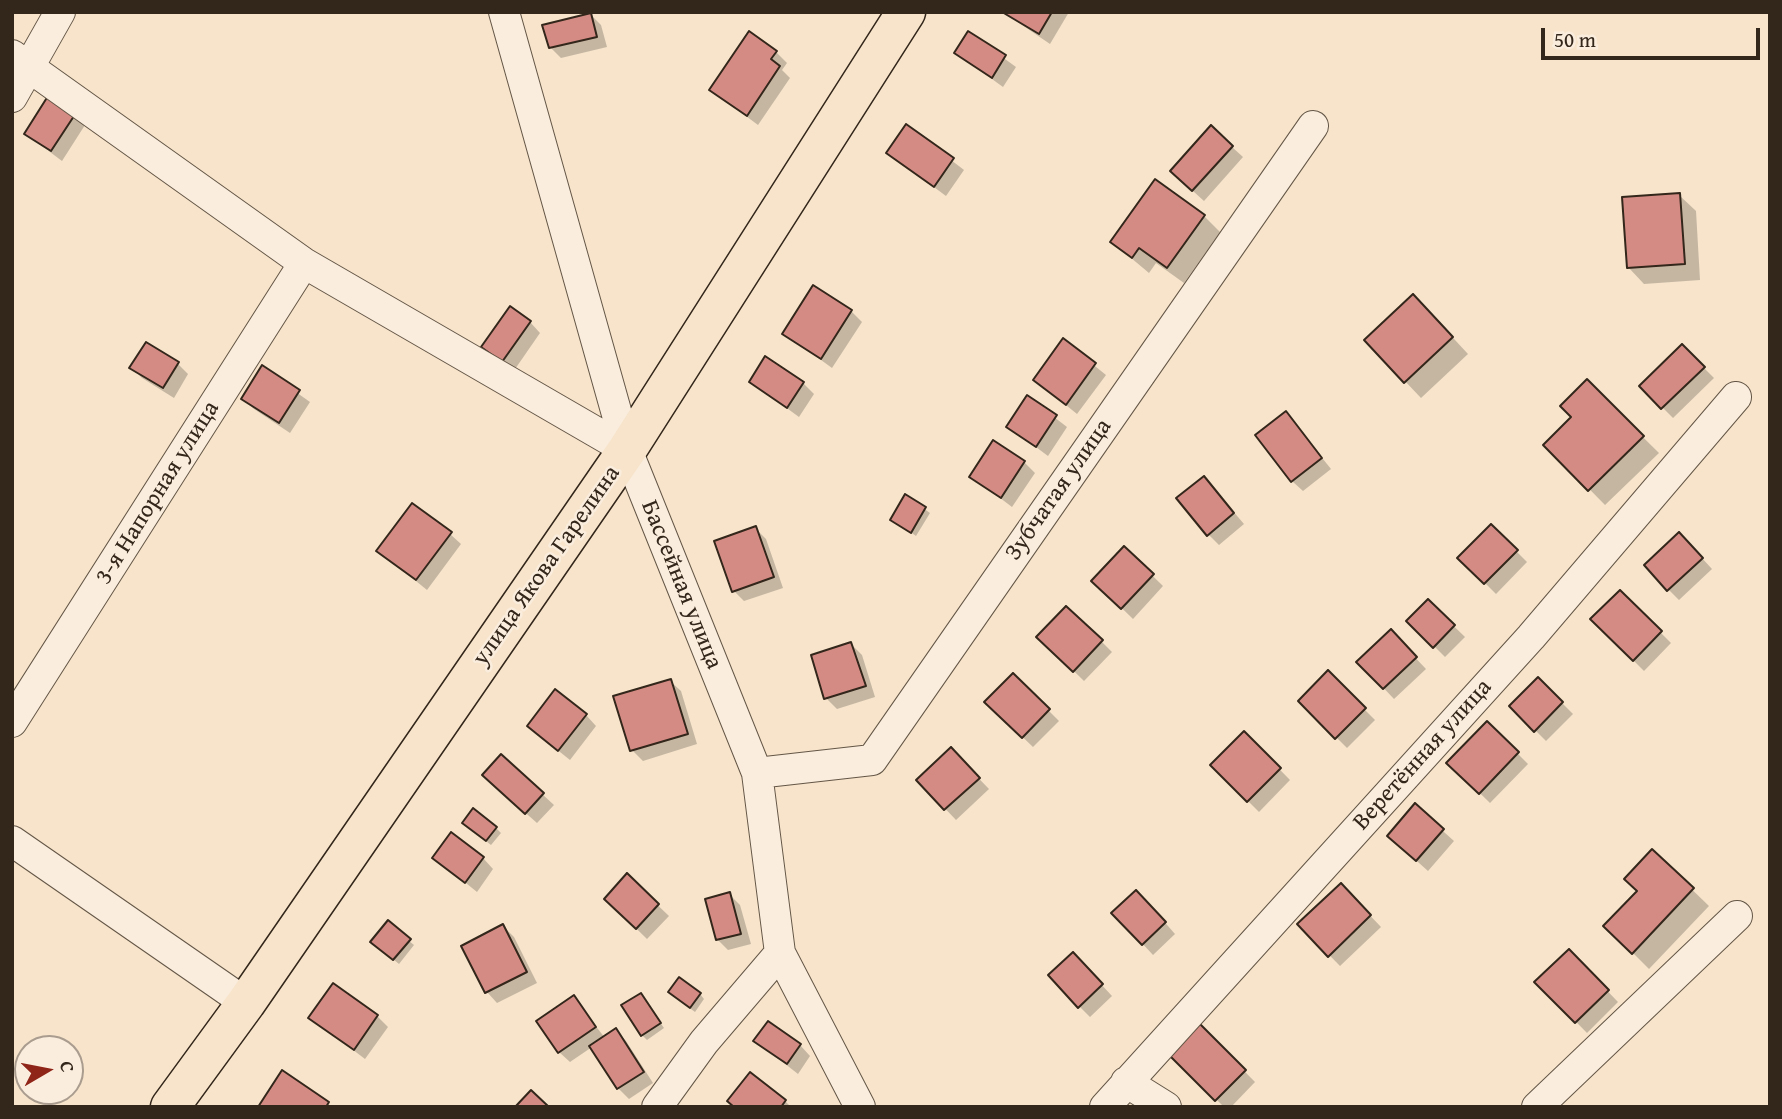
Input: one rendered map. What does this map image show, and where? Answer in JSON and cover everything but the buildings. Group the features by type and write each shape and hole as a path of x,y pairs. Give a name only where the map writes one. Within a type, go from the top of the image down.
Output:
{"main road":[{"name":"улица Якова Гарелина","path":"170,1107 246,1003 627,450 901,15"}],"street":[{"path":"12,97 21,60 60,12"},
{"name":"Бассейная улица","path":"504,12 627,450 757,773 780,953 860,1107"},
{"path":"21,60 304,263 627,450"},
{"name":"Зубчатая улица","path":"757,773 872,760 1312,127"},
{"name":"3-я Напорная улица","path":"12,722 304,263"},
{"name":"Веретённая улица","path":"1105,1107 1531,637 1736,397"},
{"path":"12,841 246,1003"},
{"path":"1537,1107 1737,916"},
{"path":"657,1107 704,1042 780,953"},
{"path":"1126,1082 1166,1107"}]}
